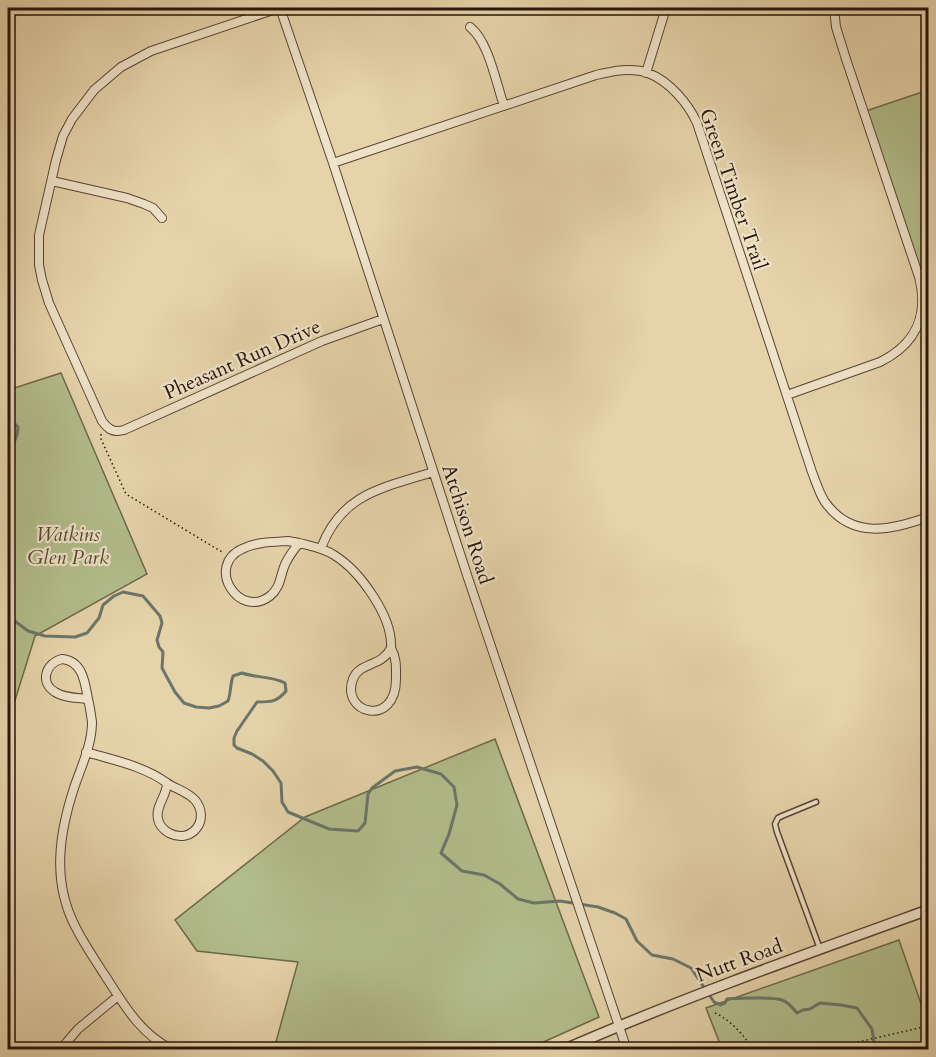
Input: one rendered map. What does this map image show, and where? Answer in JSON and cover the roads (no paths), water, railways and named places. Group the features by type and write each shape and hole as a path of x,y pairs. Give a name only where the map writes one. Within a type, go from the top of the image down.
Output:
{"street":[{"name":"Atchison Road","path":"279,8 333,163 433,472 627,1050"},
{"path":"162,218 153,208 127,198 52,181 63,136 72,119 94,90 107,77 127,63 152,51 279,8"},
{"path":"646,73 666,8"},
{"path":"787,395 891,356 908,341 915,330 922,310 922,289 919,277 846,59 836,27 834,8"},
{"path":"470,27 480,38 504,106"},
{"name":"Green Timber Trail","path":"333,163 596,75 620,70 646,73 664,82 686,104 697,123 820,493 825,502 835,513 865,529 878,530 897,527 928,517"},
{"name":"Pheasant Run Drive","path":"52,181 39,235 38,250 42,280 61,332 102,421 106,427 116,432 322,341 383,319"},
{"path":"321,548 328,530 339,516 358,499 433,472"},
{"path":"299,543 290,554 277,589 266,599 258,601 242,599 230,589 226,574 228,564 231,557 244,548 288,541 299,543 321,548 334,555 351,570 378,604 387,623 391,648 397,661 394,697 383,708 374,711 362,709 354,700 352,692 354,676 363,667 377,663 384,658 391,648"},
{"path":"88,699 51,690 46,680 52,663 62,659 69,660 78,666 85,681 92,720 86,752 62,831 60,871 63,889 75,925 134,1020 157,1041 173,1050"},
{"path":"86,752 140,769 159,778 187,794 197,802 201,817 197,827 189,834 178,836 172,834 162,828 159,822 157,812 167,790 167,783"},
{"name":"Nutt Road","path":"563,1050 688,998 928,910"},
{"path":"60,1050 78,1029 118,996"}],"lane":[{"path":"816,802 778,818 776,824 782,848 820,950"}],"waterway":[{"path":"8,417 18,427 16,440 8,449"},
{"path":"8,612 28,631 45,636 75,637 87,633 99,618 103,605 114,596 123,592 143,596 160,616 162,623 157,640 163,652 162,668 184,703 196,707 219,706 228,701 233,676 242,673 285,683 286,691 280,697 257,702 237,731 234,745 263,761 273,771 281,783 282,802 288,812 329,829 358,831 365,823 368,794 372,788 395,771 417,767 441,774 454,787 457,805 441,853 462,871 484,875 500,884 518,899 534,903 560,901 598,907 615,913 626,919 637,941 652,955 673,959 691,968 714,1002 721,1005 727,999 763,998 784,1001 797,1013 820,1003 857,1008 872,1029 875,1050"}],"park label":[{"name":"Watkins Glen Park","path":"68,546"}]}
